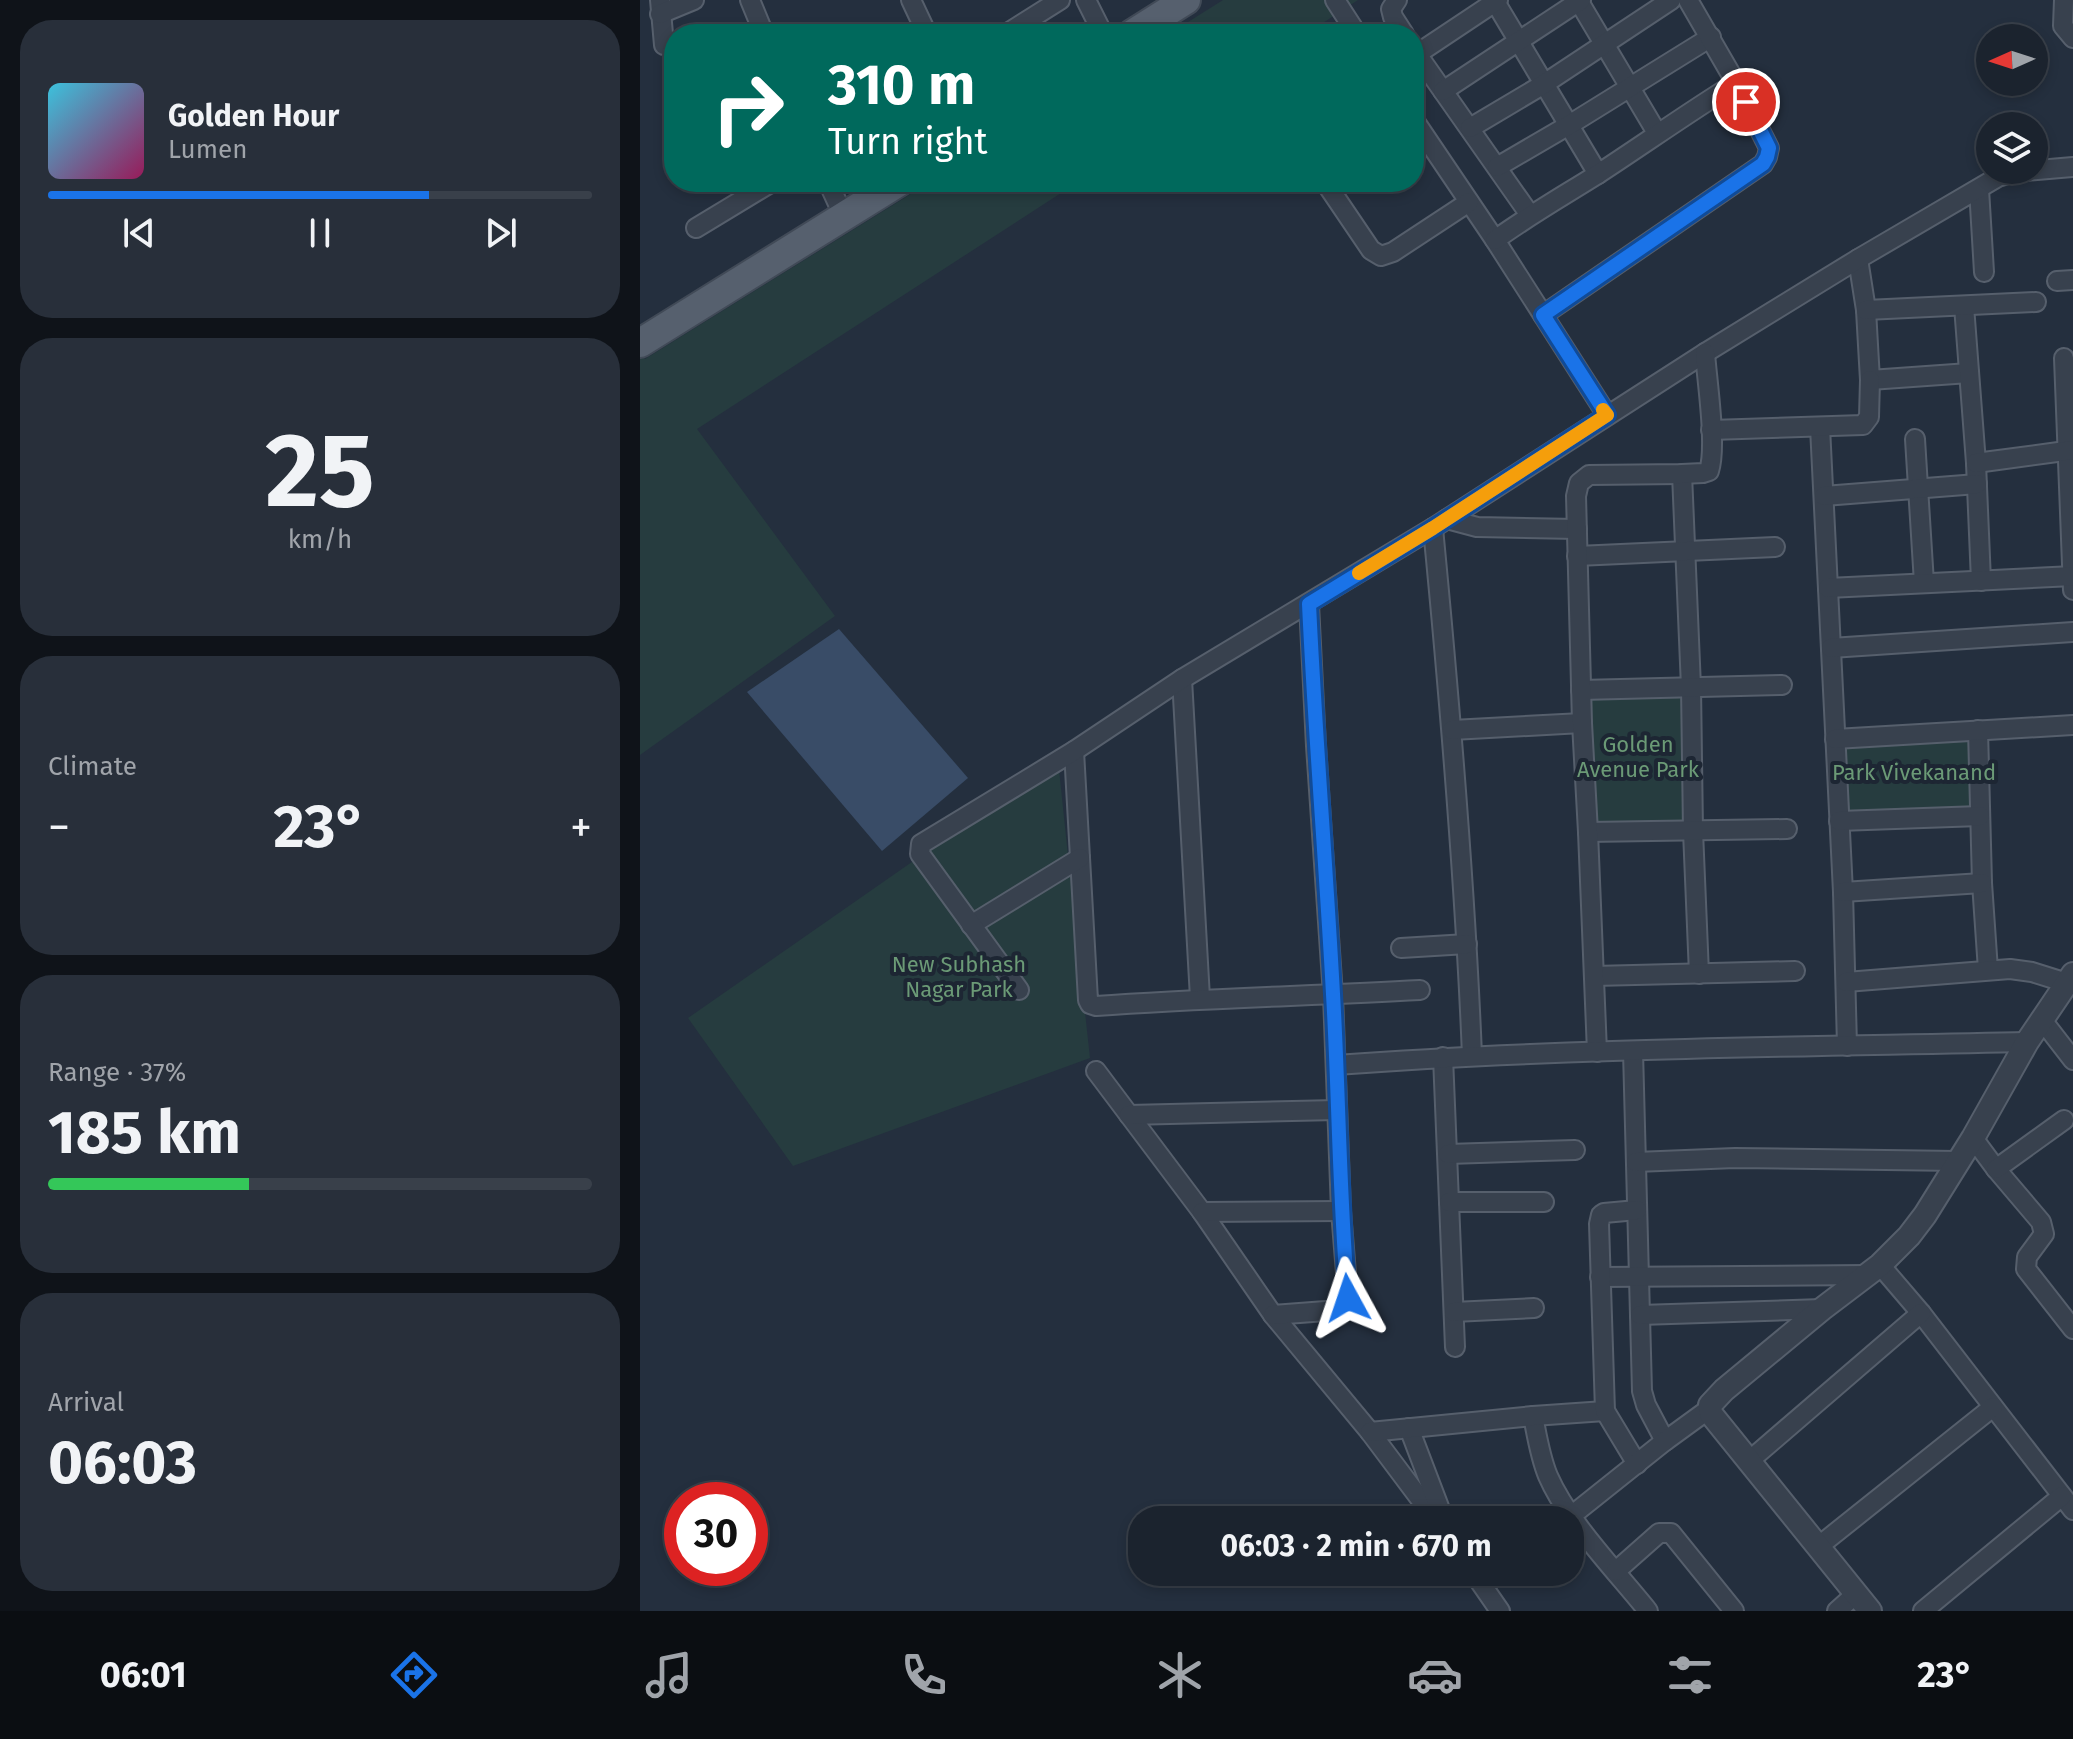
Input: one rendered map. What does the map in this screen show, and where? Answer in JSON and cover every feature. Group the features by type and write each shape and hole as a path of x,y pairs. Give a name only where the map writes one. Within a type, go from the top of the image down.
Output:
{"main road":[{"path":"1148,24 1186,0"},
{"path":"640,343 883,192"}],"street":[{"path":"640,1 660,5 694,0"},
{"path":"750,0 760,24"},
{"path":"911,0 922,24"},
{"path":"1022,24 1060,0"},
{"path":"1086,0 1098,24"},
{"path":"1335,0 1351,24"},
{"path":"1397,0 1391,9 1398,24"},
{"path":"1443,91 1579,0 1657,133"},
{"path":"1470,128 1544,84 1671,0"},
{"path":"1543,315 1763,164 1767,157 1769,148 1711,37 1688,0"},
{"path":"2064,0 2063,26 2073,38"},
{"path":"1424,47 1496,1 1598,174"},
{"path":"660,5 664,45"},
{"path":"1497,167 1711,37"},
{"path":"1424,64 1530,215"},
{"path":"1495,240 1736,83"},
{"path":"1424,135 1607,415"},
{"path":"1019,990 920,854 921,844 1074,751 1182,679 1440,523 1858,259 2006,174 2073,167"},
{"path":"1979,189 1984,272"},
{"path":"696,228 755,192"},
{"path":"833,192 844,217"},
{"path":"1332,192 1371,250 1381,256 1393,252 1469,202"},
{"path":"1711,430 1855,426 1867,421 1870,380 1866,310 1858,259"},
{"path":"1866,310 2036,302"},
{"path":"1964,306 1981,581"},
{"path":"1597,1052 1582,723 1577,489 1589,475 1709,471 1711,430 1705,353"},
{"path":"2064,358 2071,450 2073,590"},
{"path":"1870,380 1969,373"},
{"path":"1820,427 1843,892 1847,1046"},
{"path":"1915,439 1924,583"},
{"path":"1976,463 2071,450"},
{"path":"1682,474 1699,974"},
{"path":"1824,496 1977,484"},
{"path":"1440,523 1577,529"},
{"path":"1440,523 1472,1056"},
{"path":"1577,556 1775,547"},
{"path":"1828,588 2073,576"},
{"path":"1273,1315 1335,1310 1346,1305 1348,1298 1309,604"},
{"path":"1831,648 2073,632"},
{"path":"1182,679 1200,998"},
{"path":"1581,690 1782,685"},
{"path":"1452,730 1582,723"},
{"path":"1835,739 2073,725"},
{"path":"1978,730 1988,970"},
{"path":"1074,751 1084,956 1090,1004 1420,990"},
{"path":"1839,821 1980,816"},
{"path":"1588,832 1787,829"},
{"path":"971,925 1080,858"},
{"path":"1843,892 1982,883"},
{"path":"1401,948 1467,944"},
{"path":"1584,1506 1709,1409 1712,1401 1724,1390 1873,1270 1919,1225 2027,1042 2070,979 2020,970 1988,970 1846,982"},
{"path":"1594,976 1795,971"},
{"path":"2042,1020 2073,1060"},
{"path":"1336,1065 1472,1056 2027,1042"},
{"path":"1633,1051 1642,1391 1665,1441"},
{"path":"1443,1057 1455,1347"},
{"path":"1096,1071 1202,1212 1273,1315 1370,1432 1426,1506"},
{"path":"1129,1115 1337,1110"},
{"path":"1996,1169 2064,1120"},
{"path":"1973,1138 2041,1222 2044,1234 2027,1257 2026,1269 2073,1329"},
{"path":"1448,1154 1575,1150"},
{"path":"1636,1162 1735,1158 1957,1161"},
{"path":"1449,1202 1544,1202"},
{"path":"1637,1210 1604,1213 1599,1224 1605,1411 1637,1464"},
{"path":"1202,1212 1341,1211"},
{"path":"1600,1277 1873,1270 1921,1313 2068,1503 1923,1611"},
{"path":"1454,1312 1534,1308"},
{"path":"1640,1315 1822,1309"},
{"path":"1749,1461 1921,1313"},
{"path":"1819,1546 1993,1407"},
{"path":"1709,1409 1863,1603 1837,1611"},
{"path":"1370,1432 1605,1411"},
{"path":"1533,1416 1540,1456 1565,1506"},
{"path":"1409,1428 1439,1506"},
{"path":"1584,1532 1648,1611"},
{"path":"1616,1571 1659,1533 1671,1533 1734,1611"},
{"path":"1483,1586 1500,1611"}],"green space":[{"path":"1223,0 1358,0 1321,24 1185,24"},
{"path":"914,192 1063,192 697,429 835,616 640,755 640,353 645,359"},
{"name":"Golden Avenue Park","path":"1688,687 1692,823 1590,831 1584,691"},
{"name":"Park Vivekanand","path":"1975,731 1977,808 1840,811 1836,740"},
{"name":"New Subhash Nagar Park","path":"1058,760 1069,865 1075,862 1079,957 1090,1058 793,1166 688,1018"}],"water":[{"path":"839,629 968,778 882,851 747,692"}],"slow traffic":[{"path":"1359,573 1607,415 1603,410"}],"route":[{"path":"1348,1298 1309,604 1607,415 1543,315 1763,164 1769,148 1746,102"}]}
